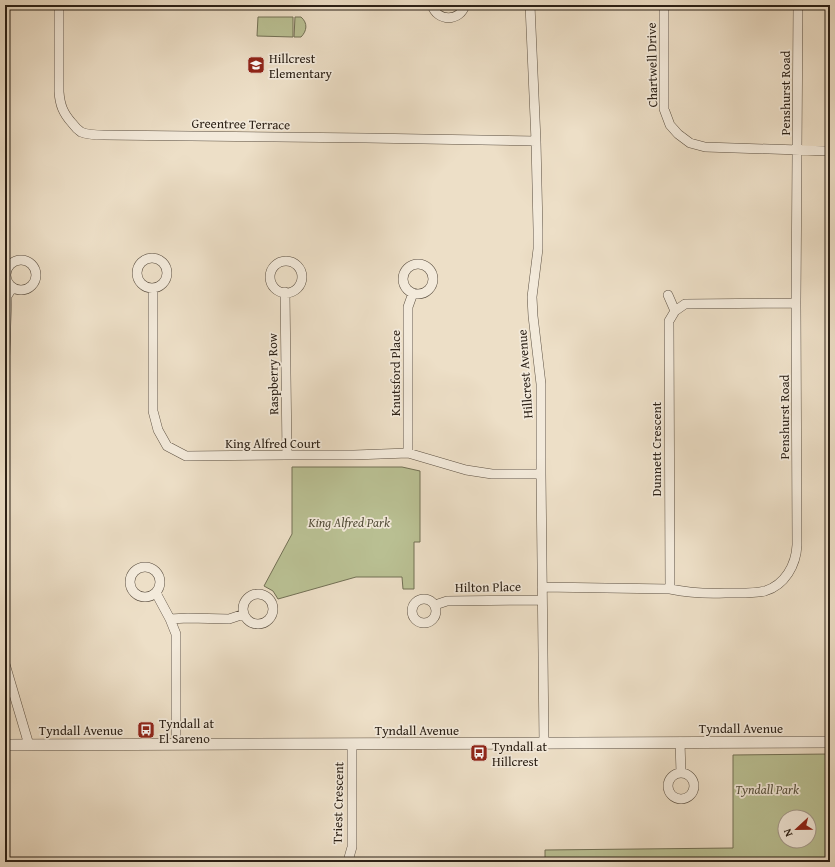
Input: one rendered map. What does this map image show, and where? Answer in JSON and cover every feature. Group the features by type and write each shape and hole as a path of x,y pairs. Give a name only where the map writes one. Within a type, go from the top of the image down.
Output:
{"street":[{"name":"Greentree Terrace","path":"58,5 60,103 64,114 77,129 86,134 104,136 536,141"},
{"path":"432,5 436,13 446,18 457,16 462,12 465,5"},
{"name":"Hillcrest Avenue","path":"530,5 536,141 538,242 532,297 541,384 544,743"},
{"name":"Chartwell Drive","path":"664,5 664,109 670,125 678,134 690,143 705,147 830,151"},
{"name":"Penshurst Road","path":"542,587 670,588 682,592 698,594 752,593 767,590 780,582 792,566 797,546 796,303 798,5"},
{"path":"5,356 7,296 12,288"},
{"name":"King Alfred Court","path":"153,288 153,411 158,430 167,446 186,456 354,455 408,453 466,470 492,474 541,474"},
{"name":"Raspberry Row","path":"285,292 287,455"},
{"name":"Knutsford Place","path":"408,453 408,307 413,293"},
{"path":"668,295 675,311 685,304 796,303"},
{"name":"Dunnett Crescent","path":"670,588 668,321 675,311"},
{"path":"156,593 176,634 176,744"},
{"name":"Hilton Place","path":"435,605 447,601 542,600"},
{"path":"170,619 229,619 244,614"},
{"path":"5,664 29,745"},
{"path":"680,742 681,773"},
{"name":"Tyndall Avenue","path":"5,745 830,742"},
{"name":"Triest Crescent","path":"347,862 352,847 352,744"}],"green space":[{"path":"258,17 293,17 293,37 257,36"},
{"path":"295,17 301,17 306,24 305,32 301,37 294,37"},
{"name":"King Alfred Park","path":"292,467 402,467 420,471 420,542 414,542 414,589 403,589 402,577 356,577 278,599 273,591 264,586 292,534"},
{"name":"Tyndall Park","path":"830,754 830,862 545,862 545,850 733,848 733,755"}],"place":[{"name":"Hillcrest Elementary","path":"256,65"},
{"name":"Tyndall at El Sareno","path":"146,730"},
{"name":"Tyndall at Hillcrest","path":"479,753"}]}
